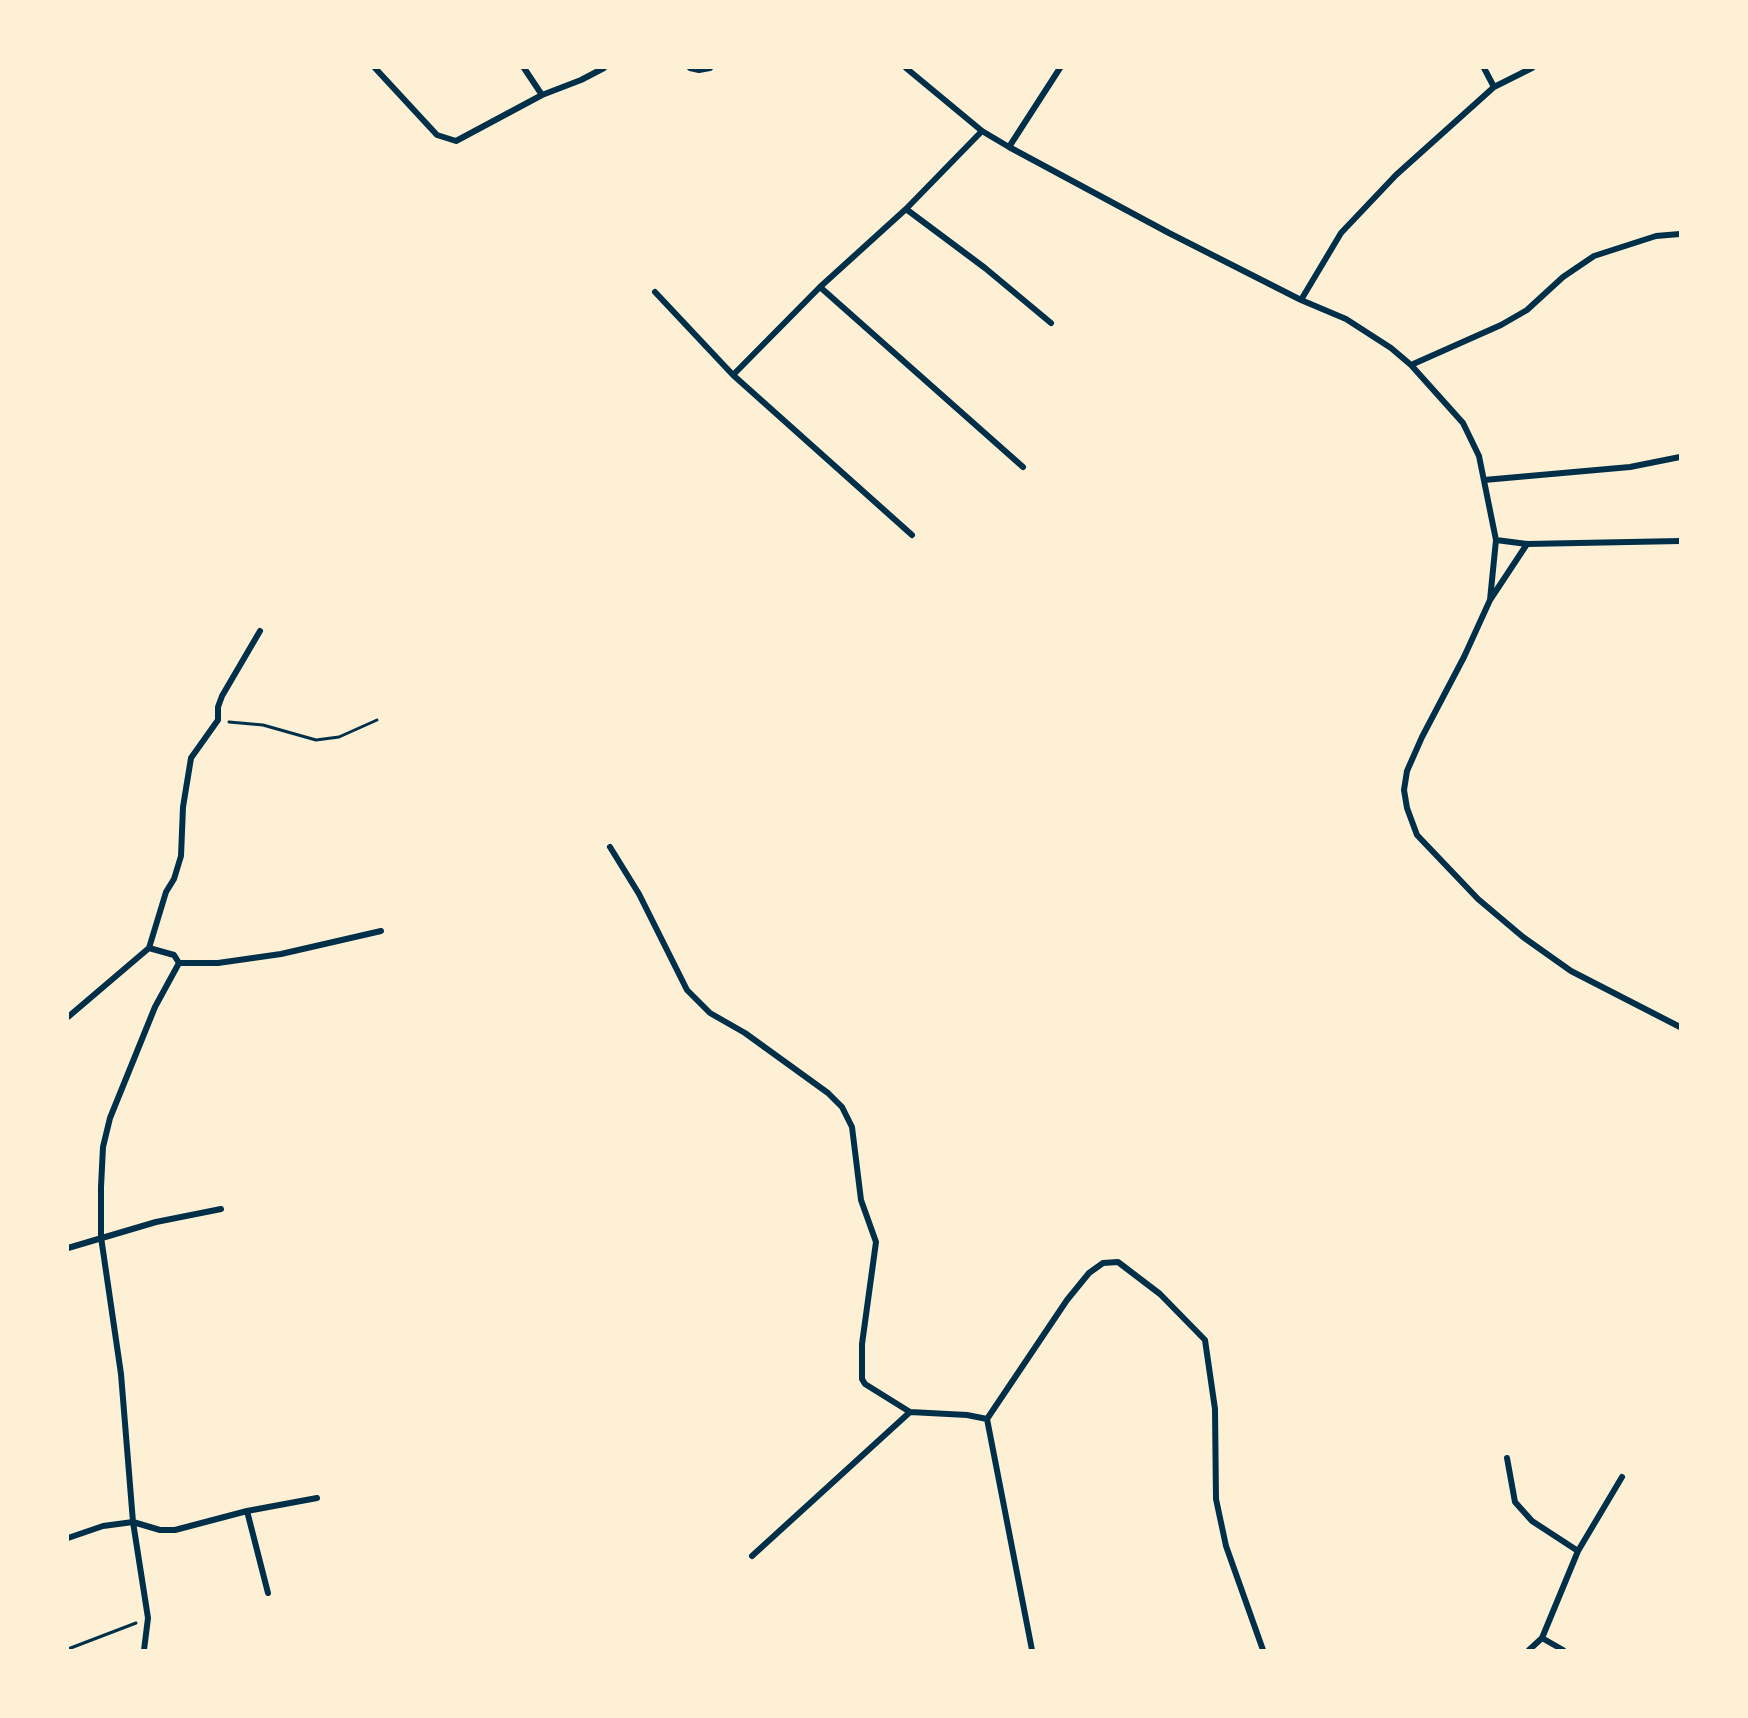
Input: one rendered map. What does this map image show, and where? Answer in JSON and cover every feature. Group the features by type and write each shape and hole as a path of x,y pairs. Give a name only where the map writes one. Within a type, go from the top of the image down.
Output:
{"street":[{"path":"375,68 437,135 456,141 542,95 581,80 604,68"},
{"path":"524,68 542,95"},
{"path":"690,68 699,70 711,68"},
{"path":"906,68 982,131 1009,147 1301,300 1346,319 1391,348 1411,365 1463,423 1479,456 1496,540 1490,600"},
{"path":"1009,147 1060,68"},
{"path":"1484,68 1494,87"},
{"path":"1301,300 1326,256 1355,217 1395,175 1494,87 1532,68"},
{"path":"733,375 820,287 906,209 982,131"},
{"path":"906,209 985,268 1051,324"},
{"path":"1411,365 1502,325 1527,310 1563,277 1594,256 1656,236 1680,234"},
{"path":"820,287 1023,467"},
{"path":"655,292 733,375 912,535"},
{"path":"1484,480 1630,467 1680,457"},
{"path":"1496,540 1527,544 1680,542"},
{"path":"1527,544 1490,600 1407,771 1404,790 1407,808 1417,835 1478,899 1523,937 1571,972 1680,1027"},
{"path":"68,1017 149,948 166,892 174,879 181,856 183,807 191,758 218,720 218,707 222,696 260,631"},
{"path":"610,847 639,894 687,990 710,1013 776,1054 842,1107 855,1139 856,1169 861,1200 876,1242 874,1274 865,1317 862,1378 870,1388 910,1412 967,1415 987,1419"},
{"path":"179,963 218,963 281,954 381,931"},
{"path":"149,948 174,955 179,963"},
{"path":"144,1650 148,1618 133,1522 122,1374 101,1237 103,1147 110,1118 155,1007 179,963"},
{"path":"68,1248 156,1222 221,1209"},
{"path":"1032,1650 987,1419 1067,1300 1096,1266 1118,1262 1160,1294 1205,1340 1215,1409 1216,1499 1226,1546 1263,1650"},
{"path":"752,1556 910,1412"},
{"path":"1507,1458 1515,1502 1532,1521 1578,1551"},
{"path":"1529,1650 1542,1638 1578,1551 1622,1477"},
{"path":"68,1538 104,1526 133,1522 160,1530 175,1530 247,1511 317,1498"},
{"path":"247,1511 268,1593"},
{"path":"1542,1638 1563,1650"}],"path":[{"path":"218,720 263,725 316,740 339,737 377,720"},
{"path":"68,1649 148,1618"}]}
